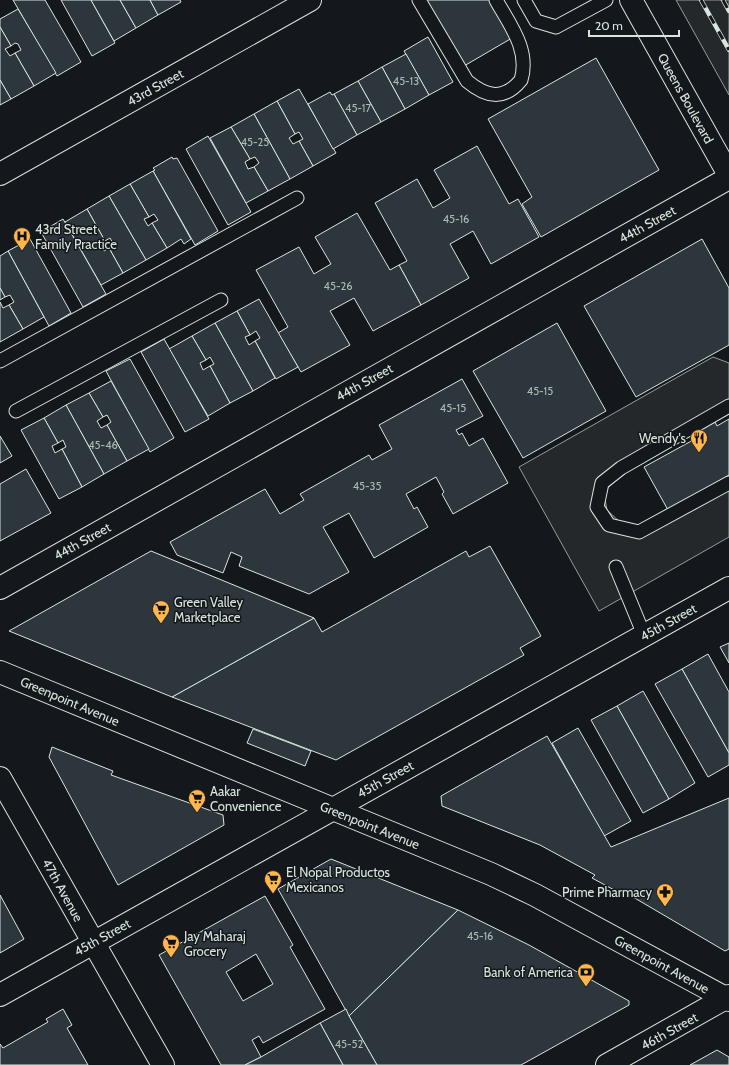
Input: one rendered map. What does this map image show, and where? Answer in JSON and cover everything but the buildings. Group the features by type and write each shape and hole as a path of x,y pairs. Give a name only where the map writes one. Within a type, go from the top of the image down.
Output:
{"street":[{"name":"43rd Street","path":"0,174 310,0"},
{"name":"Queens Boulevard","path":"631,0 729,176"},
{"name":"44th Street","path":"0,588 729,176"},
{"name":"45th Street","path":"0,995 729,588"},
{"name":"Greenpoint Avenue","path":"0,672 331,810 491,874 535,895 728,998"},
{"name":"47th Avenue","path":"0,778 163,1065"},
{"name":"46th Street","path":"608,1065 728,998"}],"lane":[{"path":"419,0 467,81 477,90 487,94 498,95 508,92 521,80 524,60 518,39 496,0"},
{"path":"524,0 536,20 556,28 606,0"},
{"path":"0,361 297,198"},
{"path":"16,411 221,300"},
{"path":"729,406 621,468 602,483 597,507 609,525 639,532 729,483"},
{"path":"616,566 644,635"}],"shaded area":[{"path":"676,0 729,0 729,95"},
{"path":"713,357 729,363 729,414 625,471 617,477 604,493 607,510 621,523 638,526 729,477 729,537 599,611 519,467"}],"railway":[{"path":"701,0 729,50"},
{"path":"723,0 729,11"}],"place":[{"name":"43rd Street Family Practice","path":"22,251"},
{"name":"Wendy's","path":"699,453"},
{"name":"Green Valley Marketplace","path":"161,624"},
{"name":"Aakar Convenience","path":"197,813"},
{"name":"El Nopal Productos Mexicanos","path":"273,894"},
{"name":"Prime Pharmacy","path":"665,907"},
{"name":"Jay Maharaj Grocery","path":"171,958"},
{"name":"Bank of America","path":"586,987"}]}
